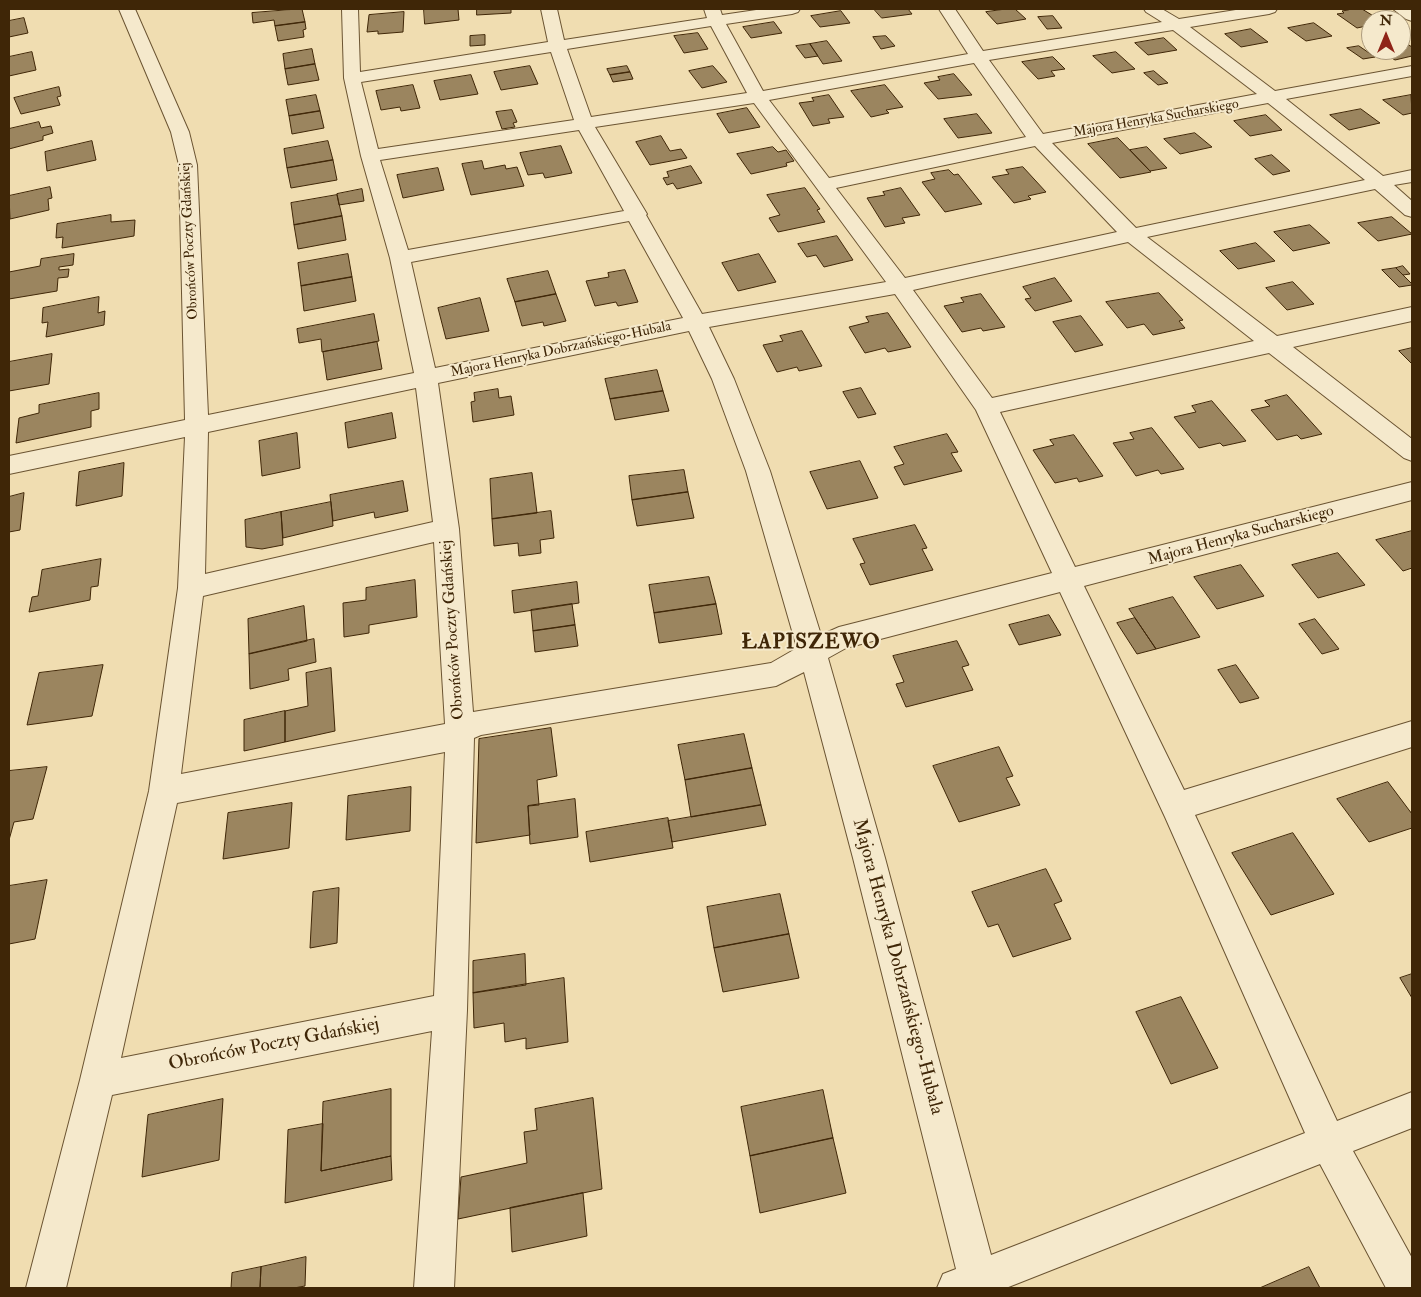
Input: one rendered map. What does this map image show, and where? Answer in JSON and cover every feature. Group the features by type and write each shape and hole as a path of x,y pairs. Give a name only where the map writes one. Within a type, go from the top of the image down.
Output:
{"street":[{"name":"Obrońców Poczty Gdańskiej","path":"46,1288 98,1080 164,791 191,588 197,425 188,165 180,132 127,9"},
{"name":"Obrońców Poczty Gdańskiej","path":"350,9 352,78 370,156 400,258 426,377 446,529 460,731 450,1010 434,1288"},
{"name":"Majora Henryka Dobrzańskiego-Hubala","path":"549,9 557,45 584,123 637,214 696,322 722,379 758,471 869,858 972,1286 1328,1142"},
{"path":"352,78 557,45 714,14 792,9"},
{"path":"947,9 1039,140 1132,235 1271,345 1299,363 1412,452"},
{"path":"1152,9 1178,25 1272,97 1380,183 1412,211"},
{"path":"370,156 758,97 979,56 1269,9"},
{"path":"1401,9 1412,16"},
{"path":"714,14 758,97 900,286 986,407 1176,807 1328,1142 1407,1288"},
{"name":"Majora Henryka Sucharskiego","path":"824,185 1039,140 1412,70"},
{"path":"900,286 1412,176"},
{"path":"400,258 637,214"},
{"name":"Majora Henryka Dobrzańskiego-Hubala","path":"426,377 696,322 900,286"},
{"path":"986,407 1412,314"},
{"path":"9,465 426,377"},
{"name":"Majora Henryka Sucharskiego","path":"1069,580 1412,491"},
{"name":"Obrońców Poczty Gdańskiej","path":"191,588 446,529"},
{"path":"460,731 477,723 776,674 839,638 1069,580"},
{"name":"Obrońców Poczty Gdańskiej","path":"164,791 443,739 460,731"},
{"path":"1176,807 1412,734"},
{"name":"Obrońców Poczty Gdańskiej","path":"98,1080 450,1010"},
{"path":"1328,1142 1412,1110"}],"building":[{"path":"302,9 305,22 275,26 274,20 253,23 252,13"},
{"path":"424,9 458,9 459,20 425,24"},
{"path":"477,9 511,9 511,13 477,15"},
{"path":"874,9 908,9 912,14 882,18"},
{"path":"1015,9 1026,19 997,24 986,12"},
{"path":"1347,9 1364,10 1361,10 1361,27 1357,28 1337,14"},
{"path":"841,11 850,23 820,27 811,16"},
{"path":"404,12 403,32 378,34 378,31 367,32 369,15"},
{"path":"1053,16 1062,28 1047,29 1038,17"},
{"path":"24,18 28,33 9,37 9,21"},
{"path":"305,22 304,37 278,41 275,26"},
{"path":"774,22 782,33 751,38 743,27"},
{"path":"1314,23 1332,36 1306,41 1288,28"},
{"path":"1251,29 1268,42 1241,47 1225,34"},
{"path":"698,33 708,49 684,53 674,36"},
{"path":"485,35 485,45 470,46 470,36"},
{"path":"886,36 895,46 881,49 873,37"},
{"path":"1164,38 1177,50 1148,55 1135,43"},
{"path":"827,41 842,61 823,64 810,44"},
{"path":"810,44 818,56 805,58 796,46"},
{"path":"1361,47 1361,58 1347,48"},
{"path":"312,49 315,64 285,69 283,54"},
{"path":"32,52 36,70 9,76 9,57"},
{"path":"1116,52 1135,69 1112,73 1093,56"},
{"path":"1053,57 1065,69 1051,71 1055,76 1038,79 1022,62"},
{"path":"315,64 319,80 288,85 285,69"},
{"path":"530,66 538,84 501,90 494,72"},
{"path":"627,66 630,72 610,75 607,69"},
{"path":"713,66 727,82 702,88 689,71"},
{"path":"1154,71 1168,83 1158,85 1144,73"},
{"path":"630,72 633,79 613,82 610,75"},
{"path":"954,74 972,95 938,99 924,83 940,80 938,77"},
{"path":"471,75 478,94 440,100 434,81"},
{"path":"413,85 420,108 401,111 400,107 381,110 376,91"},
{"path":"885,85 903,107 886,110 889,113 871,117 851,91"},
{"path":"59,87 61,96 57,97 60,105 21,114 14,98"},
{"path":"316,95 320,111 289,116 286,100"},
{"path":"829,95 844,117 828,119 830,123 813,126 799,103 814,101 812,98"},
{"path":"1411,95 1412,113 1403,115 1383,100"},
{"path":"747,108 760,127 729,133 717,114"},
{"path":"1361,109 1380,123 1349,130 1330,115"},
{"path":"512,110 517,122 513,123 515,127 502,129 496,112"},
{"path":"320,111 324,128 292,134 289,116"},
{"path":"977,114 992,133 958,138 944,119"},
{"path":"1266,115 1282,130 1250,136 1234,121"},
{"path":"39,122 41,128 51,126 53,133 43,136 43,140 9,149 9,129"},
{"path":"1195,133 1212,147 1180,154 1164,139"},
{"path":"661,136 670,151 681,149 687,158 650,165 636,142"},
{"path":"1118,138 1151,172 1120,178 1088,144"},
{"path":"92,141 96,160 47,171 45,152"},
{"path":"328,141 333,160 287,168 284,149"},
{"path":"561,146 572,173 545,178 543,173 528,175 520,153"},
{"path":"773,147 778,152 786,150 794,161 786,163 787,166 751,174 737,154"},
{"path":"1147,147 1167,168 1150,171 1130,150"},
{"path":"1272,155 1290,171 1273,175 1255,159"},
{"path":"333,160 337,180 291,188 287,168"},
{"path":"482,161 484,169 505,165 506,169 517,167 524,186 471,195 462,164"},
{"path":"691,166 702,183 677,189 673,183 667,185 663,178 669,177 667,172"},
{"path":"1023,167 1046,192 1028,196 1031,199 1014,203 992,177 1009,174 1006,170"},
{"path":"438,168 444,190 403,198 397,175"},
{"path":"949,170 954,175 958,174 982,204 945,212 922,182 935,179 931,173"},
{"path":"50,187 52,198 48,199 49,210 10,219 9,196"},
{"path":"805,188 820,209 817,210 825,222 778,232 769,218 780,215 767,195"},
{"path":"901,188 920,215 902,218 905,223 885,227 867,198 885,195 883,192"},
{"path":"362,189 364,201 339,205 337,194"},
{"path":"337,195 342,216 294,225 291,203"},
{"path":"111,215 111,222 135,220 134,236 62,248 63,237 56,238 57,224"},
{"path":"342,216 346,240 298,249 294,225"},
{"path":"1392,217 1412,234 1378,241 1358,223"},
{"path":"1310,225 1330,243 1293,251 1274,232"},
{"path":"837,236 853,260 824,267 816,255 807,257 798,244"},
{"path":"1256,243 1275,261 1238,269 1220,251"},
{"path":"74,254 73,265 59,267 59,270 69,269 68,277 58,278 57,291 9,299 9,272 40,266 41,259"},
{"path":"348,254 352,277 301,286 298,263"},
{"path":"759,254 776,282 738,291 722,263"},
{"path":"1403,266 1410,274 1403,275 1396,268"},
{"path":"1396,268 1412,285 1399,287 1382,270"},
{"path":"625,270 638,302 618,306 616,302 595,306 586,281 609,277 608,273"},
{"path":"548,271 556,294 515,302 507,279"},
{"path":"352,277 356,301 304,311 301,286"},
{"path":"1055,278 1072,301 1035,311 1025,299 1031,298 1023,287"},
{"path":"1293,282 1314,304 1287,310 1266,288"},
{"path":"1159,293 1183,320 1179,321 1185,328 1153,335 1144,324 1127,328 1106,302"},
{"path":"556,294 566,321 544,326 543,322 522,326 515,302"},
{"path":"981,294 1005,327 983,331 981,328 962,332 944,306 964,302 961,298"},
{"path":"99,297 98,313 105,311 104,325 46,337 48,322 42,323 43,308"},
{"path":"480,298 489,331 446,339 438,308"},
{"path":"888,313 911,347 888,352 885,348 865,353 849,327 869,322 866,317"},
{"path":"374,314 379,341 322,352 321,339 299,343 297,329"},
{"path":"1081,316 1103,345 1075,352 1053,322"},
{"path":"802,331 822,366 799,371 797,367 777,372 763,345 783,341 780,336"},
{"path":"377,342 382,369 327,380 323,352"},
{"path":"1412,348 1412,364 1399,351"},
{"path":"52,354 49,384 9,391 9,362"},
{"path":"657,370 663,391 610,399 605,379"},
{"path":"861,388 876,414 858,418 843,392"},
{"path":"498,389 499,398 511,396 514,415 473,422 471,402 475,401 474,393"},
{"path":"663,391 669,411 615,420 610,399"},
{"path":"99,393 99,409 91,411 91,427 16,443 19,418 39,413 39,405"},
{"path":"1287,395 1322,434 1301,439 1297,435 1277,440 1251,410 1270,406 1265,401"},
{"path":"1212,401 1246,441 1223,446 1220,443 1199,448 1174,417 1196,412 1192,406"},
{"path":"392,413 396,438 348,448 345,423"},
{"path":"1152,428 1184,469 1161,474 1158,470 1136,476 1113,443 1134,439 1130,433"},
{"path":"297,433 300,468 262,476 259,441"},
{"path":"947,434 958,452 951,453 962,471 904,485 894,467 904,464 894,447"},
{"path":"1074,435 1103,476 1079,482 1077,478 1055,483 1033,450 1054,445 1050,440"},
{"path":"860,461 878,498 827,509 810,472"},
{"path":"124,463 122,496 76,506 79,472"},
{"path":"684,470 688,492 632,500 629,476"},
{"path":"532,473 537,513 492,519 490,479"},
{"path":"403,481 408,511 375,518 374,512 333,521 330,495"},
{"path":"688,492 694,518 637,526 632,500"},
{"path":"24,493 20,530 9,532 9,497"},
{"path":"331,502 333,526 283,538 281,512"},
{"path":"551,511 554,538 540,540 541,553 519,556 518,543 494,546 492,519"},
{"path":"281,512 283,545 262,549 246,547 245,520"},
{"path":"915,525 927,548 922,549 933,570 870,585 860,564 865,563 853,539"},
{"path":"1412,531 1412,568 1403,571 1376,540"},
{"path":"1338,553 1365,585 1318,598 1292,565"},
{"path":"101,559 98,586 91,587 90,600 29,612 32,597 38,596 42,570"},
{"path":"1241,565 1264,596 1217,609 1194,577"},
{"path":"709,577 716,604 654,613 649,585"},
{"path":"415,580 417,617 369,625 369,633 344,637 343,603 366,600 366,588"},
{"path":"577,582 579,603 514,613 512,591"},
{"path":"1173,597 1200,637 1156,649 1129,609"},
{"path":"572,604 575,625 533,631 531,610"},
{"path":"716,604 722,634 659,643 654,613"},
{"path":"304,606 307,641 249,654 248,619"},
{"path":"1049,615 1061,635 1019,645 1009,625"},
{"path":"1135,618 1156,649 1137,654 1117,623"},
{"path":"1315,619 1339,649 1322,654 1299,624"},
{"path":"575,625 578,646 535,652 533,631"},
{"path":"314,639 316,662 288,669 289,680 250,689 249,654"},
{"path":"957,641 969,665 962,667 973,690 906,707 896,684 904,682 893,656"},
{"path":"103,665 92,716 27,725 39,673"},
{"path":"1236,665 1259,698 1240,703 1218,670"},
{"path":"331,668 335,731 285,742 285,711 308,706 306,673"},
{"path":"285,711 285,742 244,751 244,720"},
{"path":"551,728 557,776 537,780 539,805 528,806 530,835 476,843 479,739"},
{"path":"744,734 752,768 685,780 678,745"},
{"path":"999,747 1013,776 1006,778 1020,805 959,822 933,766"},
{"path":"47,767 33,819 14,822 9,840 9,771"},
{"path":"752,768 761,805 691,817 685,780"},
{"path":"1388,782 1412,814 1412,828 1369,842 1337,799"},
{"path":"411,787 410,831 346,840 348,796"},
{"path":"575,799 578,837 530,844 528,806"},
{"path":"292,803 289,848 223,859 228,813"},
{"path":"761,805 766,825 672,842 668,821"},
{"path":"668,818 673,848 590,862 586,832"},
{"path":"1293,833 1334,894 1271,915 1232,853"},
{"path":"1046,869 1062,901 1054,904 1071,939 1013,957 998,924 988,927 972,892"},
{"path":"47,880 35,939 9,944 9,886"},
{"path":"339,888 337,943 310,948 313,892"},
{"path":"780,894 789,934 714,948 707,907"},
{"path":"789,934 799,978 723,992 714,948"},
{"path":"525,954 526,985 473,993 473,961"},
{"path":"1412,974 1412,998 1400,978"},
{"path":"564,978 568,1042 526,1049 526,1038 505,1042 504,1023 474,1028 473,993"},
{"path":"1181,997 1218,1068 1171,1084 1136,1012"},
{"path":"391,1089 391,1156 321,1171 323,1102"},
{"path":"823,1090 833,1138 750,1156 741,1107"},
{"path":"593,1098 602,1189 458,1219 461,1177 527,1163 524,1132 537,1130 535,1109"},
{"path":"223,1099 219,1160 142,1177 148,1115"},
{"path":"323,1124 321,1171 391,1156 392,1180 285,1203 288,1130"},
{"path":"833,1138 846,1193 760,1213 750,1156"},
{"path":"583,1193 587,1236 512,1252 510,1208"},
{"path":"306,1257 305,1286 294,1288 260,1288 261,1267"},
{"path":"261,1267 260,1288 231,1288 232,1273"},
{"path":"1309,1267 1320,1288 1260,1288"}],"district":[{"name":"ŁAPISZEWO","path":"811,643"}]}
